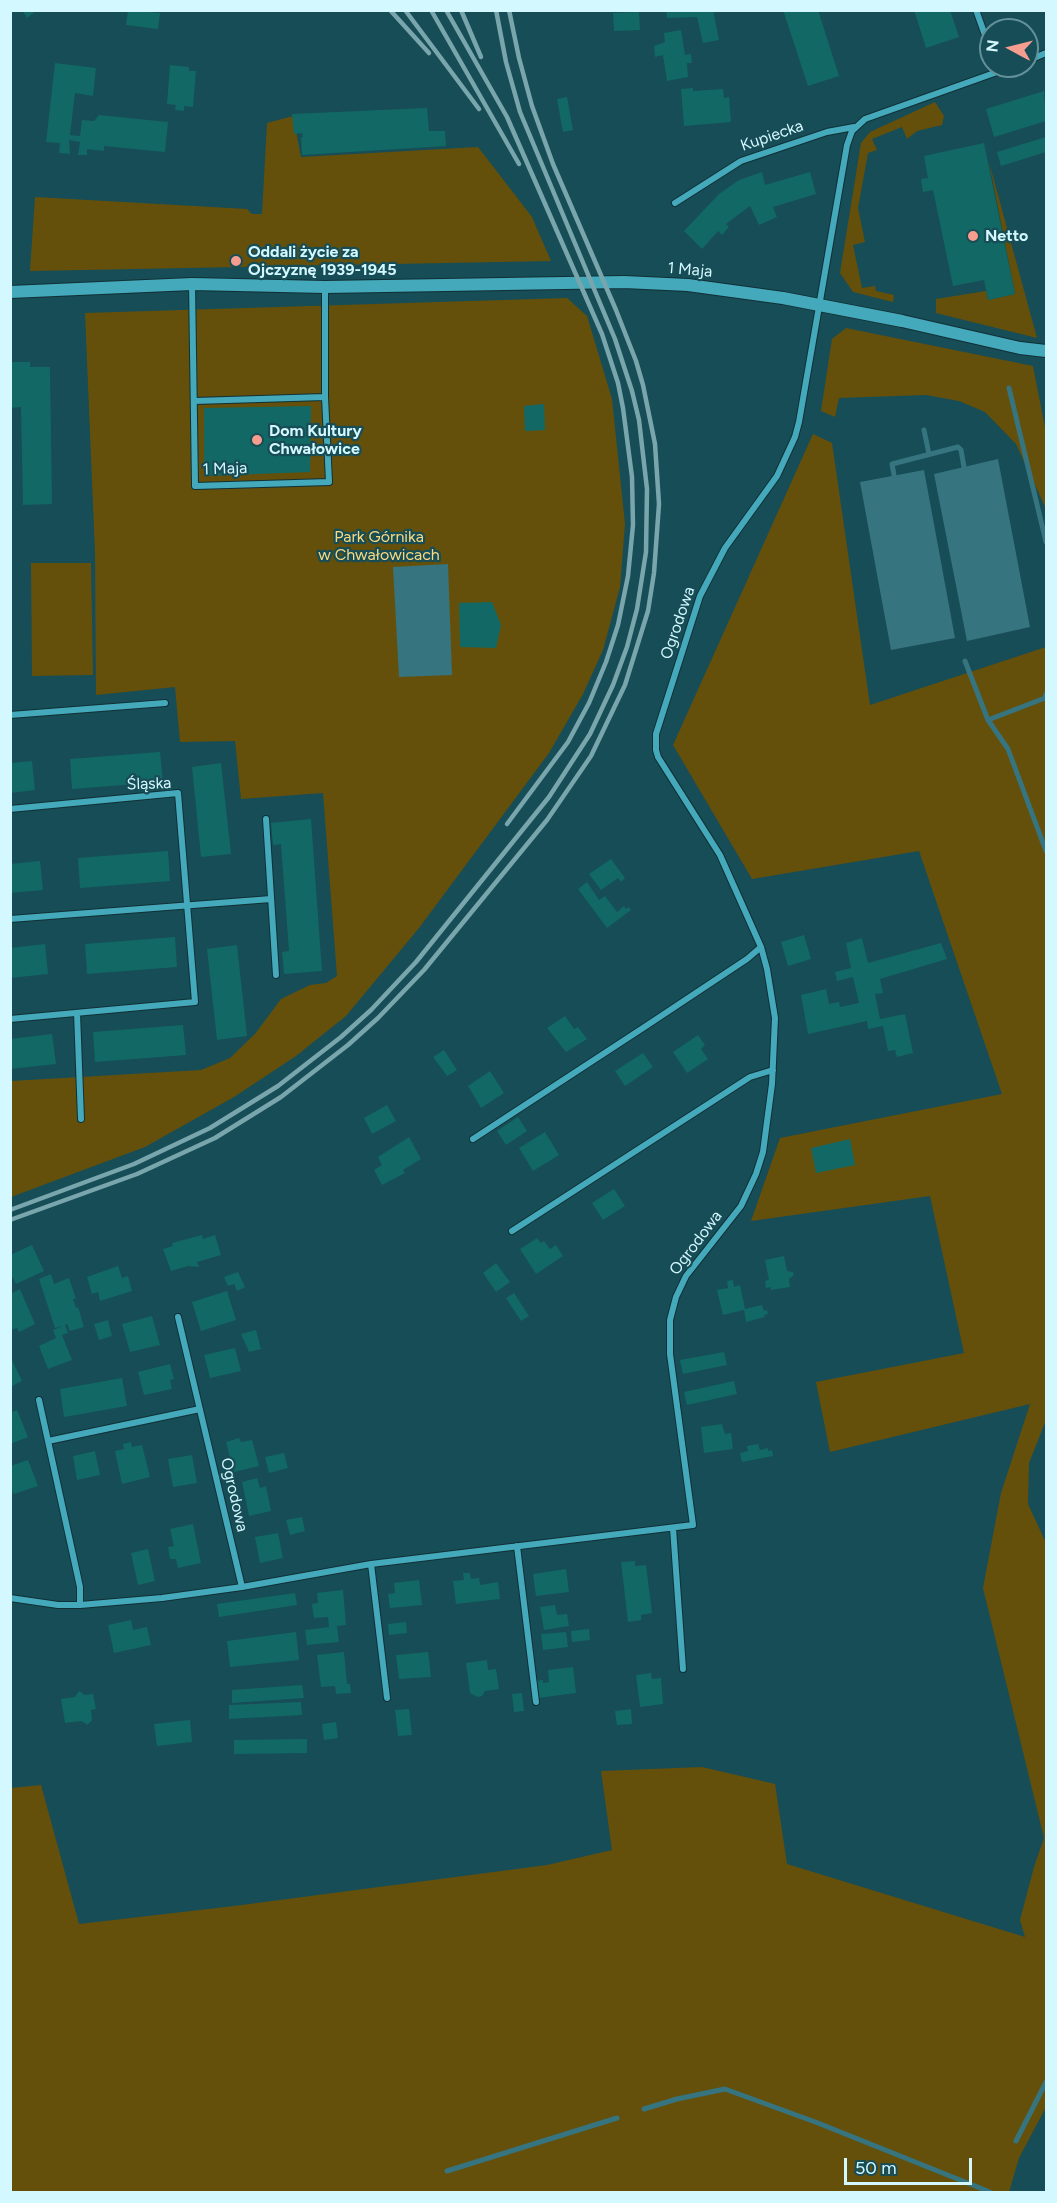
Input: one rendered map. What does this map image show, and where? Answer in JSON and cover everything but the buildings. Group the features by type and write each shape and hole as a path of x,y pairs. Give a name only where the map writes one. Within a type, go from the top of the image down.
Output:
{"main road":[{"name":"1 Maja","path":"10,292 192,284 325,287 624,282 688,285 820,305 908,322 1020,348 1047,351"}],"street":[{"name":"Kupiecka","path":"675,203 741,161 827,132 854,127 865,119 979,76"},
{"path":"820,305 847,145 854,127"},
{"name":"1 Maja","path":"192,284 195,486 329,482 325,287"},
{"name":"Ogrodowa","path":"10,1598 58,1605 80,1605 162,1598 242,1587 371,1564 693,1525 670,1354 670,1320 686,1276 741,1206 752,1185 763,1152 773,1070 775,1018 774,999 761,947 720,855 658,757 656,734 700,596 725,548 777,476 795,437 820,305"},
{"path":"194,401 326,397"},
{"path":"10,715 165,703"},
{"name":"Śląska","path":"10,809 178,793 195,1002 10,1019"},
{"path":"266,819 276,975"},
{"path":"10,919 271,899"},
{"path":"473,1139 747,959 761,947"},
{"path":"77,1013 81,1119"},
{"path":"512,1231 750,1077 773,1070"},
{"name":"Ogrodowa","path":"178,1317 242,1587"},
{"path":"39,1401 80,1587 80,1605"},
{"path":"48,1441 200,1409"},
{"path":"673,1528 683,1670"},
{"path":"518,1546 536,1702"},
{"path":"371,1564 387,1698"}],"green space":[{"path":"935,102 944,116 942,125 917,131 907,139 902,127 872,139 877,150 868,153 858,208 865,242 853,245 862,288 875,286 876,291 894,295 893,302 853,292 840,273 861,143 870,132"},
{"path":"293,116 301,157 478,147 532,217 551,261 30,271 35,197 247,209 252,214 262,214 267,123"},
{"path":"989,162 1037,338 936,313 936,299 986,291 988,300 1015,294"},
{"name":"Park Górnika w Chwałowicach","path":"567,298 587,316 612,399 625,524 620,587 603,650 583,694 549,753 419,928 346,1016 296,1056 234,1097 145,1147 11,1197 11,1081 201,1070 230,1058 255,1034 281,999 310,985 326,983 337,976 323,793 241,799 235,741 180,742 175,687 96,695 95,553 85,313"},
{"path":"846,328 1033,366 1046,433 1046,509 1016,444 985,412 959,401 926,395 839,398 835,417 821,411 832,339"},
{"path":"813,434 832,443 870,705 1046,647 1046,1420 1029,1463 1028,1504 1046,1543 1046,2107 1019,2158 1009,2192 11,2192 11,1788 41,1785 79,1924 547,1865 612,1850 601,1771 702,1767 775,1784 787,1864 1025,1937 1020,1920 1044,1838 983,1588 1001,1493 1030,1404 830,1452 816,1382 964,1353 930,1196 751,1221 780,1138 1002,1094 919,851 752,879 673,745"},
{"path":"31,563 91,563 93,675 32,676"}],"water":[{"path":"998,459 1030,627 967,641 934,474"},
{"path":"924,470 955,638 891,650 860,482"},
{"path":"448,564 452,675 399,677 393,567"}],"waterway":[{"path":"1009,388 1046,542"},
{"path":"924,430 929,454"},
{"path":"894,475 892,464 958,447 961,450 964,467"},
{"path":"965,661 988,720 1008,749 1046,851"},
{"path":"988,720 1045,698 1046,694"},
{"path":"1016,2141 1046,2082"},
{"path":"644,2109 725,2089 818,2123 990,2192"},
{"path":"447,2171 617,2118"}],"railway":[{"path":"390,10 429,53"},
{"path":"405,10 479,109"},
{"path":"431,10 519,164"},
{"path":"446,10 507,117 602,334 618,383 632,477 633,525 628,576 618,625 606,662 589,703 568,742 507,824"},
{"path":"461,10 481,57"},
{"path":"10,1210 134,1164 210,1128 278,1086 341,1037 371,1010 416,962 549,797 590,734 613,685 627,647 637,609 646,552 647,489 639,420 615,339 520,112 506,62 496,10"},
{"path":"10,1220 137,1174 215,1138 281,1097 348,1045 378,1018 424,970 547,820 591,756 625,685 648,611 654,573 659,504 655,444 636,361 553,164 532,106 509,10"}],"place":[{"name":"Netto","path":"973,236"},
{"name":"Oddali życie za Ojczyznę 1939-1945","path":"236,261"},
{"name":"Dom Kultury Chwałowice","path":"257,440"}]}
